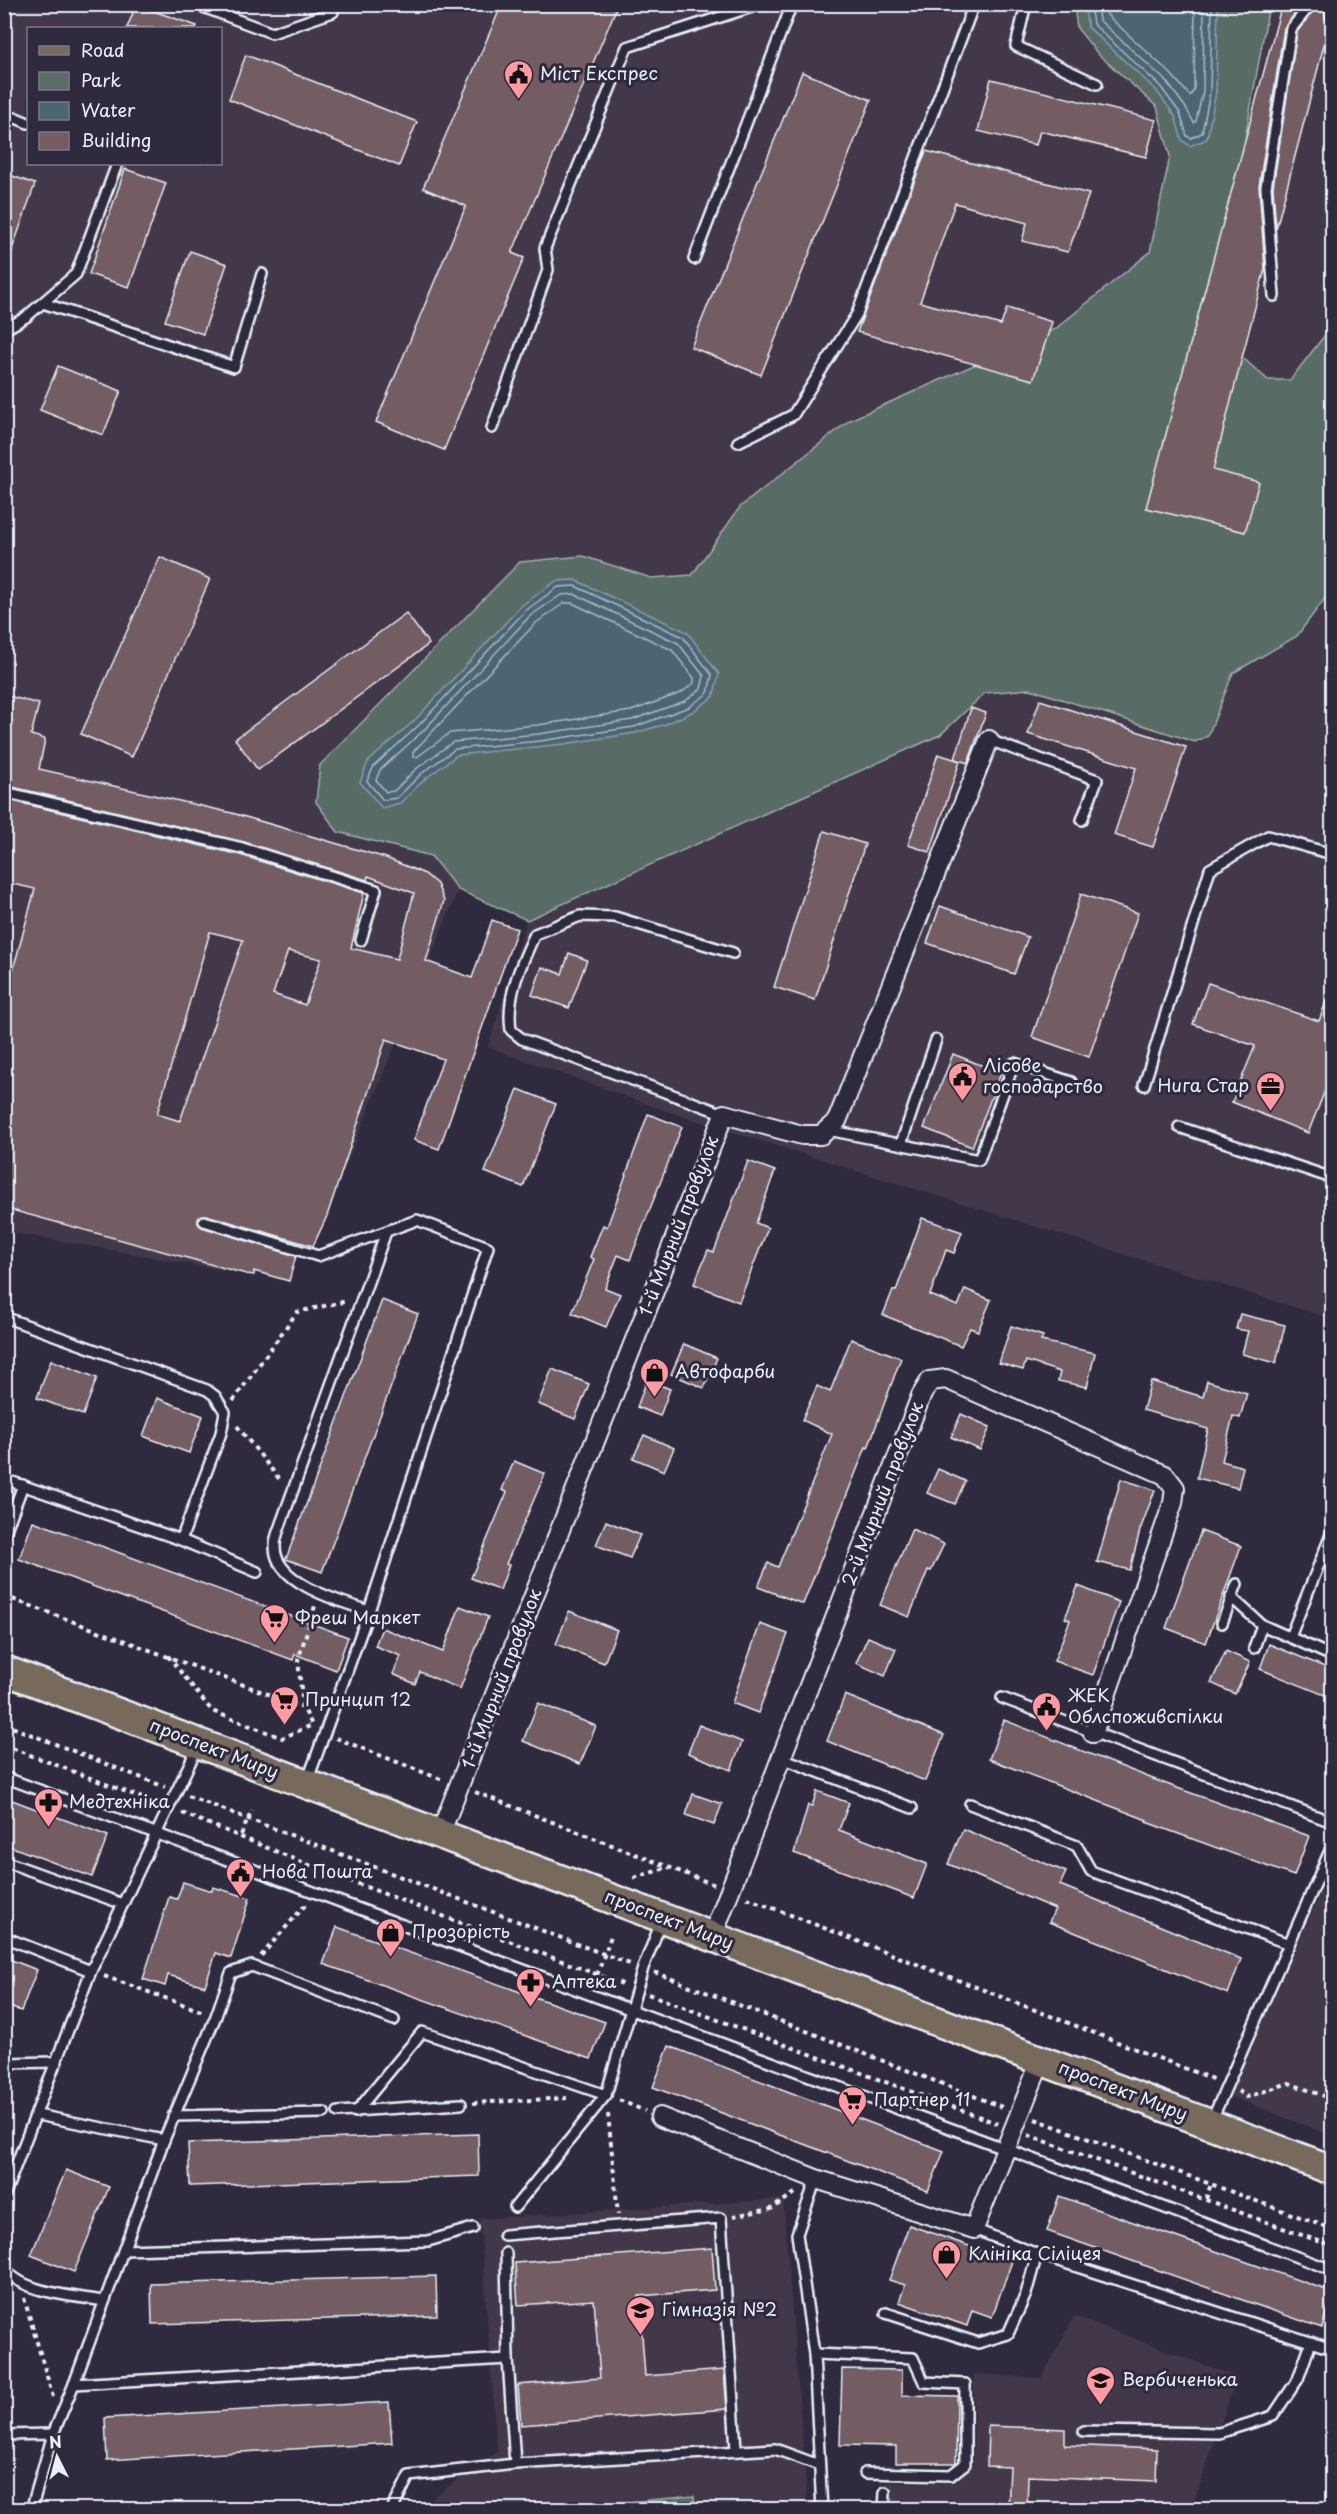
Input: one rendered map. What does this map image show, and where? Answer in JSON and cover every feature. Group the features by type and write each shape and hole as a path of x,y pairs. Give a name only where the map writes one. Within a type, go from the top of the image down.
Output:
{"main road":[{"name":"проспект Миру","path":"4,1670 1332,2170"}],"street":[{"path":"828,1130 837,1121 989,740"},
{"name":"1-й Мирний провулок","path":"440,1834 723,1114 802,1135 821,1135 828,1130"},
{"name":"2-й Мирний провулок","path":"712,1937 921,1396 930,1381 946,1379 1165,1475 1175,1488 1173,1503 1093,1733"},
{"path":"660,2116 816,2179 974,2229 1041,2060"}],"lane":[{"path":"195,4 272,33 333,12 326,4"},
{"path":"492,428 548,270 545,248 627,47 760,4"},
{"path":"694,259 792,4"},
{"path":"738,442 793,416 857,315 975,4"},
{"path":"1026,4 1016,46 1097,84"},
{"path":"1274,296 1266,187 1291,29 1311,4"},
{"path":"1330,4 1332,17"},
{"path":"16,118 27,123"},
{"path":"4,330 43,303 76,274 117,165"},
{"path":"43,303 234,367 262,274"},
{"path":"989,740 1096,780 1082,820"},
{"path":"4,792 242,848 376,890 361,940"},
{"path":"1144,1085 1210,869 1268,836 1332,854"},
{"path":"723,1114 522,1039 511,1030 509,1016 511,994 535,934 580,916 615,917 733,953"},
{"path":"901,1144 936,1040"},
{"path":"828,1130 979,1160 1014,1063 1071,1082"},
{"path":"1179,1126 1332,1178"},
{"path":"204,1221 318,1256 417,1220 488,1247 369,1611 307,1784"},
{"path":"369,1611 310,1590 292,1577 279,1560 274,1548 291,1493 386,1232"},
{"path":"4,1317 207,1390 215,1396 225,1412 221,1433 182,1540"},
{"path":"4,1479 182,1540 257,1572"},
{"path":"4,1535 22,1485"},
{"path":"1290,1637 1332,1532"},
{"path":"1222,1623 1237,1584"},
{"path":"1232,1598 1262,1625 1332,1656"},
{"path":"1254,1647 1262,1625"},
{"path":"1002,1698 1332,1822"},
{"path":"4,2196 91,1971 199,1743"},
{"path":"782,1758 912,1808"},
{"path":"4,1777 158,1832 630,2011 1332,2270"},
{"path":"970,1804 1077,1846 1091,1871 1289,1944"},
{"path":"1210,2124 1332,1846"},
{"path":"4,1861 123,1904"},
{"path":"514,2207 606,2096 642,1968 663,1918"},
{"path":"4,1937 91,1971"},
{"path":"30,2510 53,2434 74,2384 173,2116 216,2016 231,1973 252,1966 393,2020"},
{"path":"356,2112 422,2032 606,2096"},
{"path":"4,2063 57,2062"},
{"path":"338,2112 461,2104"},
{"path":"173,2116 324,2113"},
{"path":"37,2115 164,2140"},
{"path":"816,2179 797,2234 814,2354 822,2510"},
{"path":"504,2235 721,2218 736,2449"},
{"path":"124,2250 428,2241 473,2228"},
{"path":"974,2229 1037,2254 1332,2349"},
{"path":"506,2253 508,2359 515,2464"},
{"path":"886,2313 978,2343 1008,2334 1026,2294 1037,2254"},
{"path":"4,2265 20,2282 50,2292 103,2301"},
{"path":"1084,2431 1219,2433 1273,2416 1298,2379 1311,2342"},
{"path":"814,2354 913,2358 924,2382 965,2384 965,2464 951,2475 865,2473"},
{"path":"74,2384 508,2359"},
{"path":"4,2435 53,2434"},
{"path":"392,2510 409,2476 515,2464 736,2449 775,2449 819,2465"},
{"path":"884,2510 885,2492"}],"path":[{"path":"291,1493 225,1412 297,1312 362,1297"},
{"path":"320,1594 298,1660 303,1707 310,1726 325,1734 1227,2085 1247,2097 1289,2083 1332,2099"},
{"path":"4,1596 303,1707"},
{"path":"168,1655 212,1711 282,1738 310,1726"},
{"path":"4,1724 642,1968 1206,2199 1332,2246"},
{"path":"4,1744 636,1990 1016,2121 1211,2184 1332,2229"},
{"path":"241,1835 252,1810"},
{"path":"634,1878 670,1867"},
{"path":"252,1966 315,1893 324,1870"},
{"path":"597,1975 611,1936"},
{"path":"91,1971 216,2016"},
{"path":"461,2104 606,2096 660,2116"},
{"path":"606,2096 617,2198"},
{"path":"721,2218 771,2209 816,2179"},
{"path":"1206,2199 1211,2184"},
{"path":"20,2282 59,2418"}],"shaded area":[{"path":"7,5 1074,5 1077,29 1098,54 1157,107 1170,156 1151,252 1055,329 850,420 740,507 692,575 651,578 583,556 338,832 431,856 458,890 313,1246 270,1241 246,1274 5,1231 4,10"},
{"path":"1269,5 1332,5 1332,326 1290,381 1268,380 1235,352 1227,239"},
{"path":"1332,589 1332,1319 675,1114 488,1047 527,920 940,735 984,693 1030,689 1195,742 1208,736 1233,673 1297,636"},
{"path":"1332,1867 1332,2136 1230,2096"},
{"name":"Гімназія №2","path":"783,2199 808,2509 415,2510 497,2452 480,2219"},
{"name":"Вербиченька","path":"1074,2316 1237,2377 1193,2504 1183,2509 879,2510 880,2483 955,2483 973,2466 974,2374 1042,2378"}],"green space":[{"path":"1074,5 1269,5 1227,239 1235,351 1268,380 1290,380 1332,326 1332,589 1297,636 1233,673 1208,736 1195,742 1030,689 985,693 940,735 527,920 458,890 431,856 338,832 316,802 320,765 520,562 583,556 651,578 692,575 740,507 850,420 1055,329 1150,252 1170,156 1157,107 1098,54 1077,28"},
{"path":"694,2496 695,2509 550,2509"}],"water":[{"path":"1084,5 1218,5 1216,92 1207,139 1190,146 1182,140 1175,116 1156,90 1088,27"},
{"path":"575,580 687,632 719,674 713,697 692,712 666,724 635,733 564,744 457,755 425,779 400,803 382,808 360,782 368,762 415,720 521,606 556,581"}],"building":[{"path":"502,4 605,4 616,9 512,253 524,258 444,450 376,422 466,206 423,188"},
{"path":"1282,4 1302,4 1284,28 1259,186 1265,269 1213,470 1259,482 1245,532 1146,508"},
{"path":"1318,4 1323,4 1326,21 1332,24 1332,47 1324,45 1276,229 1273,187 1297,32"},
{"path":"136,5 197,26 196,27 127,27"},
{"path":"246,55 417,122 399,166 229,99"},
{"path":"802,72 871,100 761,375 691,347"},
{"path":"991,79 1156,120 1146,157 1040,131 1036,145 978,131"},
{"path":"926,151 1089,194 1068,252 1022,241 1027,223 955,203 920,302 1001,325 1007,308 1052,322 1033,380 857,332"},
{"path":"125,169 166,183 129,287 89,274"},
{"path":"4,173 35,184 7,264 4,264"},
{"path":"190,251 227,264 203,334 165,321"},
{"path":"58,366 121,391 103,435 40,410"},
{"path":"160,557 210,579 132,757 81,734"},
{"path":"406,613 429,644 258,770 235,739"},
{"path":"4,695 39,704 31,735 45,739 39,769 232,813 386,858 425,874 437,884 444,901 426,961 472,978 492,920 517,929 439,1149 414,1140 443,1059 386,1039 327,1216 313,1246 206,1215 199,1217 198,1223 202,1227 296,1256 289,1281 254,1271 254,1275 246,1274 4,1208 4,1003 35,889 4,882 4,799 240,855 364,893 351,948 397,959 414,893 368,876 367,880 244,842 4,785","holes":["210,932 243,940 180,1121 157,1114","288,951 321,959 305,1005 273,994"]},
{"path":"1040,700 1186,747 1153,847 1114,835 1136,768 1028,734"},
{"path":"971,708 986,713 968,763 955,759"},
{"path":"938,754 960,761 930,852 908,845"},
{"path":"824,831 865,844 815,1000 774,987"},
{"path":"1081,894 1138,913 1089,1057 1032,1037"},
{"path":"940,906 1028,937 1014,974 927,943"},
{"path":"569,953 587,960 569,1008 532,995 542,967 562,974"},
{"path":"1208,983 1319,1021 1330,991 1332,991 1332,1073 1308,1133 1232,1102 1255,1046 1193,1024"},
{"path":"953,1054 1001,1073 972,1147 924,1128"},
{"path":"518,1089 556,1104 523,1187 485,1172"},
{"path":"648,1114 682,1127 630,1260 618,1255 605,1288 620,1294 606,1327 572,1313 594,1259 590,1257 603,1225 607,1227"},
{"path":"748,1161 775,1171 756,1223 768,1228 739,1302 694,1284 708,1250 714,1252"},
{"path":"922,1218 962,1232 954,1253 946,1250 930,1295 958,1306 965,1289 991,1300 978,1331 970,1328 961,1346 883,1315 893,1290 896,1291"},
{"path":"382,1300 418,1314 322,1572 286,1559"},
{"path":"1240,1314 1285,1325 1276,1363 1242,1354 1248,1331 1236,1329"},
{"path":"1011,1326 1043,1336 1041,1341 1095,1353 1087,1387 1058,1381 1060,1372 1026,1361 1023,1370 999,1363"},
{"path":"851,1339 901,1358 868,1448 866,1447 803,1604 758,1587 768,1563 778,1567 832,1434 802,1420 817,1386 830,1392"},
{"path":"684,1344 717,1358 704,1388 671,1374"},
{"path":"51,1360 97,1378 83,1415 37,1398"},
{"path":"552,1369 589,1384 575,1419 538,1404"},
{"path":"647,1380 670,1389 660,1416 637,1407"},
{"path":"1151,1381 1203,1397 1207,1381 1247,1393 1240,1418 1233,1416 1222,1461 1243,1467 1238,1488 1197,1478 1208,1429 1143,1410"},
{"path":"157,1398 203,1416 189,1453 143,1436"},
{"path":"961,1414 990,1427 980,1450 951,1437"},
{"path":"644,1435 674,1448 664,1471 633,1458"},
{"path":"514,1461 545,1474 506,1564 509,1565 500,1590 471,1578 507,1492 502,1490"},
{"path":"938,1469 965,1481 955,1504 927,1493"},
{"path":"1121,1479 1155,1490 1140,1530 1130,1570 1097,1562"},
{"path":"33,1521 348,1637 336,1670 295,1654 293,1660 19,1559"},
{"path":"606,1521 640,1535 630,1558 596,1545"},
{"path":"912,1529 944,1544 931,1571 928,1570 909,1617 880,1605"},
{"path":"1201,1531 1241,1546 1206,1643 1166,1628"},
{"path":"1078,1586 1119,1602 1093,1675 1054,1661 1070,1620 1065,1618"},
{"path":"460,1606 488,1617 460,1689 420,1672 415,1684 393,1674 401,1656 375,1646 382,1628 443,1652"},
{"path":"569,1611 617,1630 604,1663 556,1644"},
{"path":"760,1624 788,1634 758,1713 732,1703"},
{"path":"868,1637 896,1649 885,1676 856,1663"},
{"path":"1269,1644 1332,1670 1332,1698 1260,1669"},
{"path":"1226,1651 1250,1662 1235,1694 1211,1683"},
{"path":"845,1695 944,1735 925,1781 827,1741"},
{"path":"538,1703 596,1726 580,1764 523,1741"},
{"path":"1004,1720 1158,1781 1309,1836 1294,1876 1146,1822 1147,1820 989,1759"},
{"path":"699,1725 742,1742 731,1770 688,1753"},
{"path":"817,1791 849,1803 839,1830 927,1864 914,1898 794,1853 808,1805 812,1806"},
{"path":"693,1794 722,1804 714,1825 686,1815"},
{"path":"4,1797 108,1836 92,1877 4,1844"},
{"path":"963,1829 1066,1872 1060,1885 1241,1959 1228,1994 1049,1922 1055,1909 948,1864"},
{"path":"183,1882 212,1891 213,1887 250,1898 231,1958 216,1953 205,1986 168,1975 165,1986 143,1979 169,1897 177,1899"},
{"path":"337,1927 605,2022 591,2059 323,1964"},
{"path":"4,1957 37,1970 21,2011 4,2005"},
{"path":"669,2046 944,2151 928,2191 653,2087"},
{"path":"478,2134 479,2176 190,2186 188,2143"},
{"path":"66,2170 109,2187 74,2272 31,2255"},
{"path":"1059,2196 1332,2292 1322,2328 1047,2231"},
{"path":"909,2225 1012,2261 992,2317 972,2310 967,2326 899,2302 905,2285 889,2280"},
{"path":"712,2248 715,2290 639,2296 645,2376 724,2370 727,2409 521,2425 518,2385 600,2378 594,2300 518,2305 515,2263"},
{"path":"436,2276 437,2316 152,2324 151,2284"},
{"path":"842,2369 902,2370 902,2395 957,2396 956,2463 896,2463 896,2446 840,2445"},
{"path":"389,2402 392,2443 107,2460 105,2418"},
{"path":"988,2426 1065,2429 1065,2445 1157,2449 1156,2481 1028,2476 1027,2510 1008,2510 1010,2467 987,2466"}],"place":[{"name":"Міст Експрес","path":"519,100"},
{"name":"Лісове господарство","path":"962,1102"},
{"name":"Нига Стар","path":"1270,1112"},
{"name":"Автофарби","path":"654,1398"},
{"name":"Фреш Маркет","path":"274,1644"},
{"name":"Принцип 12","path":"284,1726"},
{"name":"ЖЕК Облспоживспілки","path":"1047,1732"},
{"name":"Медтехніка","path":"48,1828"},
{"name":"Нова Пошта","path":"241,1898"},
{"name":"Прозорість","path":"391,1958"},
{"name":"Аптека","path":"531,2008"},
{"name":"Партнер 11","path":"853,2126"},
{"name":"Клініка Сіліцея","path":"947,2280"},
{"name":"Гімназія №2","path":"641,2336"},
{"name":"Вербиченька","path":"1101,2406"}]}
